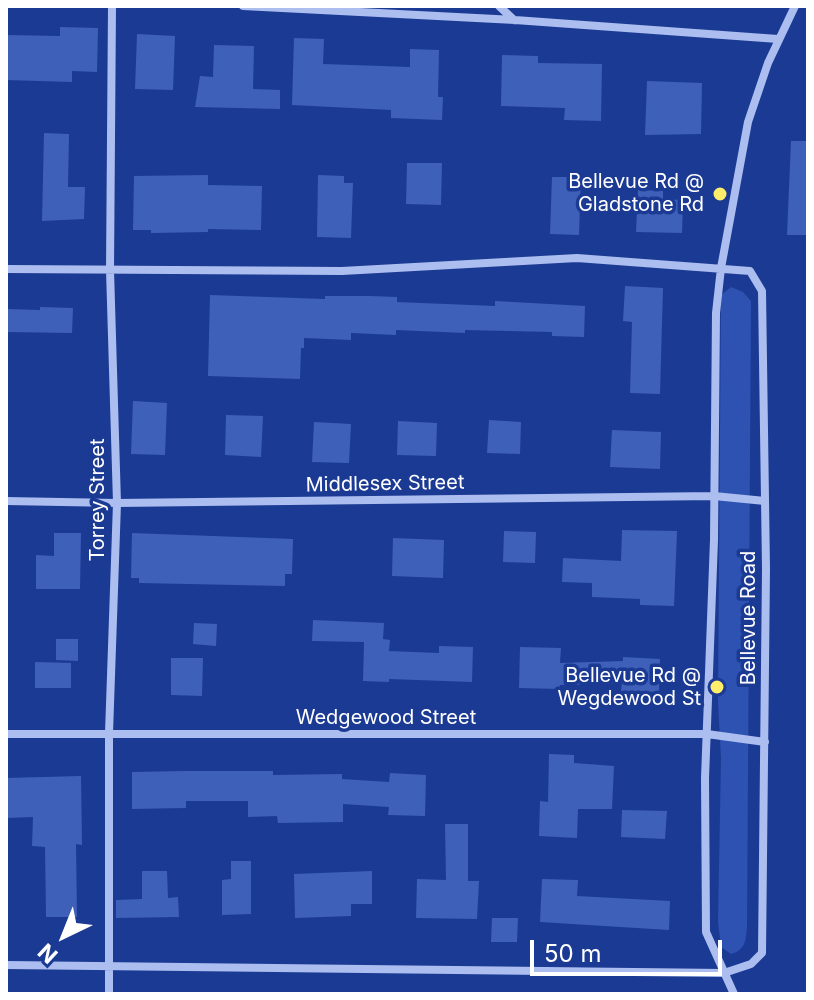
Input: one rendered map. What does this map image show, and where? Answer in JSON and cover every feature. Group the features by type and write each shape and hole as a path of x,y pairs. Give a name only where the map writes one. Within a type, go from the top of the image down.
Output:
{"street":[{"name":"Torrey Street","path":"109,994 109,733 117,503 110,270 112,6"},
{"path":"243,6 515,20 778,39"},
{"path":"499,6 515,20"},
{"name":"Bellevue Road","path":"734,994 706,932 705,778 716,313 721,268 748,122 778,39 795,6"},
{"path":"6,269 342,271 577,258 721,268"},
{"name":"Bellevue Road","path":"721,268 750,271 762,291 765,501 762,953 751,964 724,973"},
{"name":"Middlesex Street","path":"6,501 117,503 714,496 765,501"},
{"name":"Wedgewood Street","path":"6,734 707,734 765,742"},
{"path":"6,965 724,973"}],"shaded area":[{"path":"731,287 743,292 751,301 747,926 742,947 731,954 721,947 718,922 721,758 718,702 721,295"}],"building":[{"path":"60,27 98,28 97,72 72,71 72,82 6,80 6,35 60,36"},
{"path":"137,34 175,36 173,90 135,89"},
{"path":"294,38 324,39 323,64 410,67 410,49 439,50 438,97 443,97 442,120 391,118 391,110 292,105"},
{"path":"214,45 254,46 253,89 280,90 280,109 195,107 200,76 213,77"},
{"path":"502,55 538,56 538,63 602,64 601,121 564,120 565,108 501,106"},
{"path":"647,81 702,83 701,134 645,135"},
{"path":"44,133 69,134 68,187 85,187 84,219 42,221"},
{"path":"791,141 808,141 808,235 787,235"},
{"path":"407,163 442,163 441,205 406,204"},
{"path":"208,175 208,185 262,186 261,230 208,229 208,232 151,233 151,230 133,230 134,176"},
{"path":"318,175 344,176 344,183 353,183 351,238 317,237"},
{"path":"552,177 581,177 579,235 550,234"},
{"path":"638,190 663,191 663,199 683,200 682,233 636,232"},
{"path":"625,286 663,288 660,394 630,393 632,322 623,321"},
{"path":"210,295 325,299 325,296 369,296 397,297 397,302 495,306 495,301 585,306 584,337 552,336 552,332 465,330 465,333 396,330 396,335 351,333 351,340 304,338 300,379 208,376"},
{"path":"40,307 73,308 72,333 6,332 6,309 40,310"},
{"path":"133,401 167,403 165,455 131,454"},
{"path":"226,415 263,416 261,457 225,455"},
{"path":"489,420 521,422 520,454 487,453"},
{"path":"398,421 437,423 436,456 397,455"},
{"path":"314,422 351,424 349,463 312,462"},
{"path":"612,430 661,432 660,469 610,467"},
{"path":"622,530 677,531 674,606 640,605 640,599 592,597 592,583 562,582 563,558 621,561"},
{"path":"504,531 536,532 535,563 503,562"},
{"path":"54,533 81,533 80,589 36,589 36,555 54,556"},
{"path":"132,533 293,539 292,574 285,574 285,586 139,583 139,578 131,578"},
{"path":"393,538 444,540 443,578 392,576"},
{"path":"313,620 384,623 383,639 390,640 389,651 439,653 439,646 473,647 472,682 363,681 364,642 312,641"},
{"path":"194,623 217,624 216,646 193,644"},
{"path":"56,639 78,639 78,661 56,660"},
{"path":"520,647 561,648 560,663 623,661 623,657 660,659 659,692 621,691 622,683 560,685 559,689 519,688"},
{"path":"171,658 203,658 202,696 171,695"},
{"path":"35,662 71,663 71,688 35,688"},
{"path":"549,754 574,755 574,763 614,766 612,809 578,809 577,838 539,836 540,801 548,802"},
{"path":"132,772 342,774 342,779 389,782 390,773 426,775 425,816 388,815 389,807 343,804 343,822 278,823 277,816 248,817 248,801 186,801 186,808 132,809"},
{"path":"81,776 82,845 76,844 77,917 46,917 45,847 32,846 33,817 6,818 6,778"},
{"path":"622,810 667,811 665,839 621,837"},
{"path":"445,824 468,824 468,881 479,881 477,919 416,918 417,879 446,880"},
{"path":"231,861 251,861 251,914 222,915 222,880 231,879"},
{"path":"142,871 167,871 168,898 178,897 179,917 116,918 116,900 142,899"},
{"path":"372,871 372,904 351,904 351,916 295,918 294,874"},
{"path":"542,879 578,880 577,896 670,901 669,930 540,922"},
{"path":"492,918 518,918 517,942 491,942"}],"place":[{"name":"Bellevue Rd @ Gladstone Rd","path":"720,194"},
{"name":"Bellevue Rd @ Wegdewood St","path":"717,687"}]}
